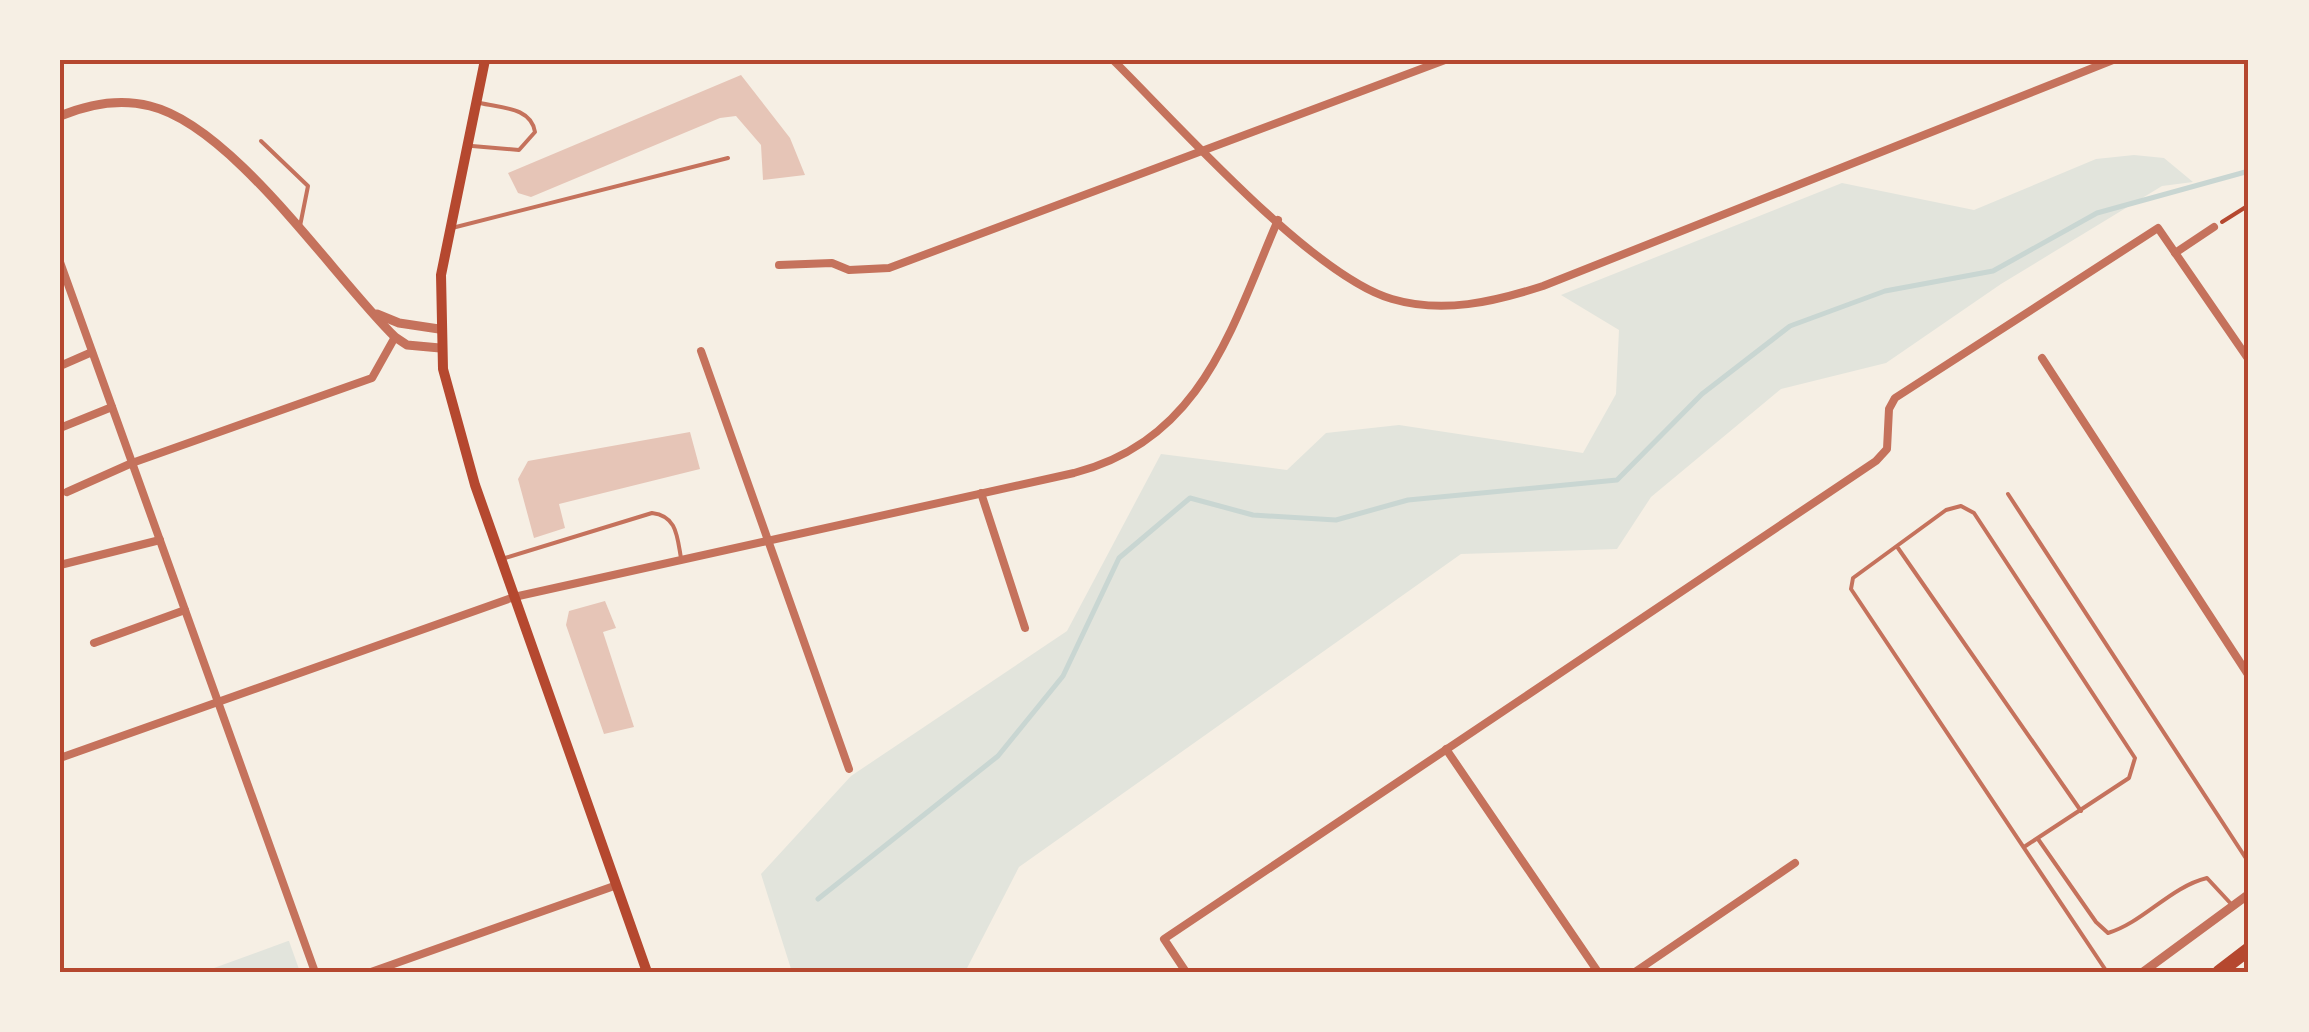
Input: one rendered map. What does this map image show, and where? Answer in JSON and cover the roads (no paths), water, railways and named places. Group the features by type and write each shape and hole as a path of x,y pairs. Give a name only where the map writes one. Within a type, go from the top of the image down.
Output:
{"highway":[{"path":"2219,972 2249,950"}],"main road":[{"path":"484,60 448,230 440,348 454,420 648,972"}],"street":[{"path":"1113,60 1278,220 1339,272 1388,298 1443,307 1474,304 1542,286 2113,60"},
{"path":"780,265 832,263 849,270 900,264 1445,60"},
{"path":"60,116 81,108 126,102 168,112 206,135 395,337 407,344 440,348"},
{"path":"60,758 514,597 1101,466 1126,456 1170,424 1223,347 1278,220"},
{"path":"1186,972 1164,940 1876,461 1889,445 1889,409 1895,398 2158,228 2249,360"},
{"path":"2175,253 2214,228"},
{"path":"60,262 315,972"},
{"path":"60,304 73,298"},
{"path":"370,310 399,324 439,329"},
{"path":"66,492 132,462 372,378 395,337"},
{"path":"701,351 849,769"},
{"path":"60,366 92,352"},
{"path":"2042,358 2249,676"},
{"path":"60,428 112,407"},
{"path":"980,493 1025,628"},
{"path":"60,565 160,540"},
{"path":"94,643 185,610"},
{"path":"1446,749 1598,972"},
{"path":"1635,972 1795,862"},
{"path":"371,972 616,885"},
{"path":"2143,972 2249,894"}],"lane":[{"path":"465,146 519,150 535,132 524,112 475,102"},
{"path":"261,141 308,186 299,231"},
{"path":"448,230 728,158"},
{"path":"2008,494 2249,863"},
{"path":"2024,847 2129,778 2134,758 1974,513 1961,506 1946,510 1852,578 1850,590 2107,972"},
{"path":"501,559 652,512 666,514 674,524 681,558"},
{"path":"1897,546 2081,810"},
{"path":"2037,838 2096,922 2108,933 2125,928 2188,885 2207,878 2233,906"}],"waterway":[{"path":"818,899 998,756 1063,676 1119,558 1190,498 1253,515 1336,520 1408,500 1617,480 1702,394 1790,326 1885,291 1993,271 2097,213 2249,171"}]}
